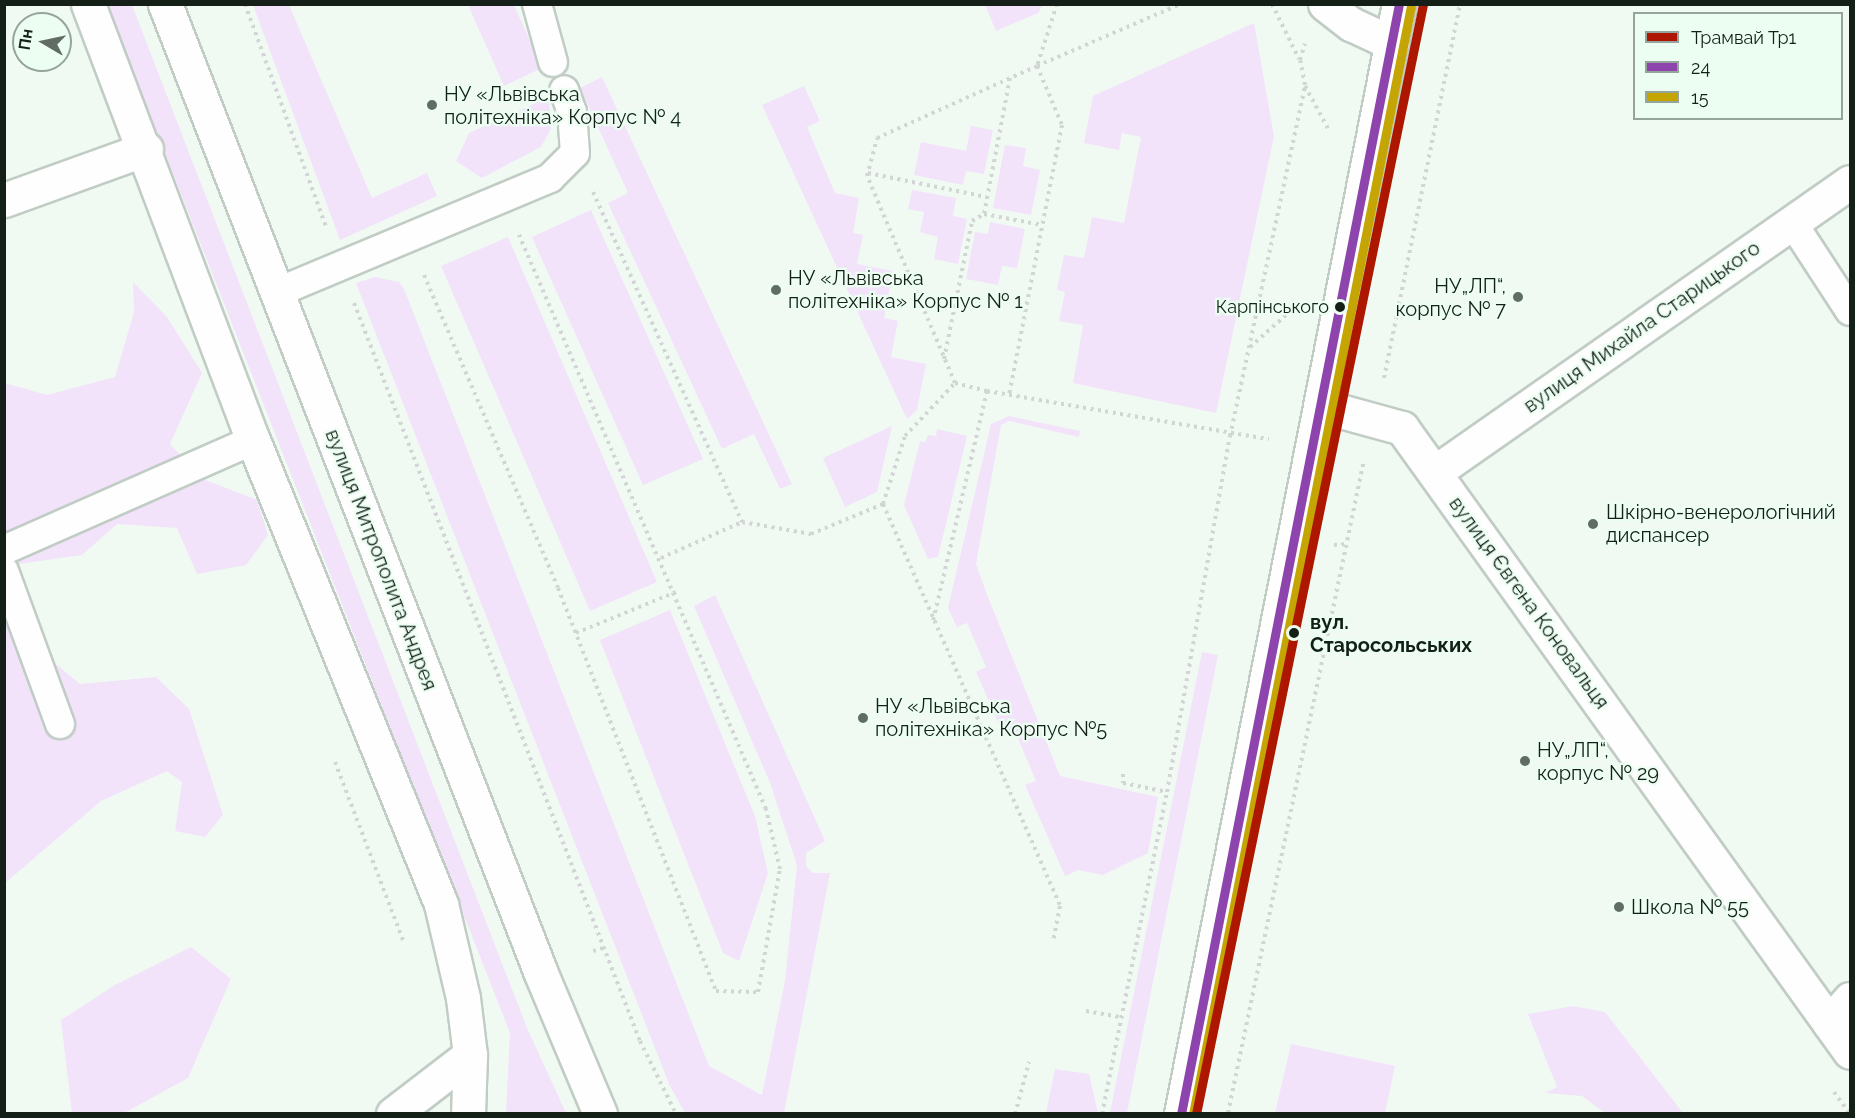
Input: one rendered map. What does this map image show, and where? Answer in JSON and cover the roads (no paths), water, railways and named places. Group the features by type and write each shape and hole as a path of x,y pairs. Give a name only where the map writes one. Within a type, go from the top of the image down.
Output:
{"street":[{"path":"88,4 146,149 253,440 441,904 463,998 470,1055 468,1113"},
{"name":"вулиця Митрополита Андрея","path":"165,4 540,972 600,1113"},
{"path":"1325,4 1351,24 1392,43"},
{"path":"1181,1113 1322,406 1399,4"},
{"path":"4,200 146,149"},
{"name":"вулиця Михайла Старицького","path":"1435,471 1851,182"},
{"name":"вулиця Євгена Коновальця","path":"1322,406 1402,428 1851,1052"},
{"path":"1829,1023 1851,999"},
{"path":"393,1113 470,1055"}],"lane":[{"path":"537,4 553,62"},
{"path":"278,292 550,178 575,153 573,111 564,90"},
{"path":"1792,222 1851,310"},
{"path":"4,550 253,440"},
{"path":"4,571 60,724"}],"tram line":[{"name":"Тр1","path":"1196,1114 1423,4"}],"place":[{"name":"НУ «Львівська політехніка» Корпус № 4","path":"432,105"},
{"name":"НУ «Львівська політехніка» Корпус № 1","path":"776,290"},
{"name":"НУ„ЛП“, корпус № 7","path":"1518,297"},
{"name":"Карпінського","path":"1340,307"},
{"name":"Шкірно-венерологічний диспансер","path":"1593,524"},
{"name":"вул. Старосольських","path":"1294,633"},
{"name":"НУ «Львівська політехніка» Корпус №5","path":"863,718"},
{"name":"НУ„ЛП“, корпус № 29","path":"1525,761"},
{"name":"Школа № 55","path":"1619,907"}]}
